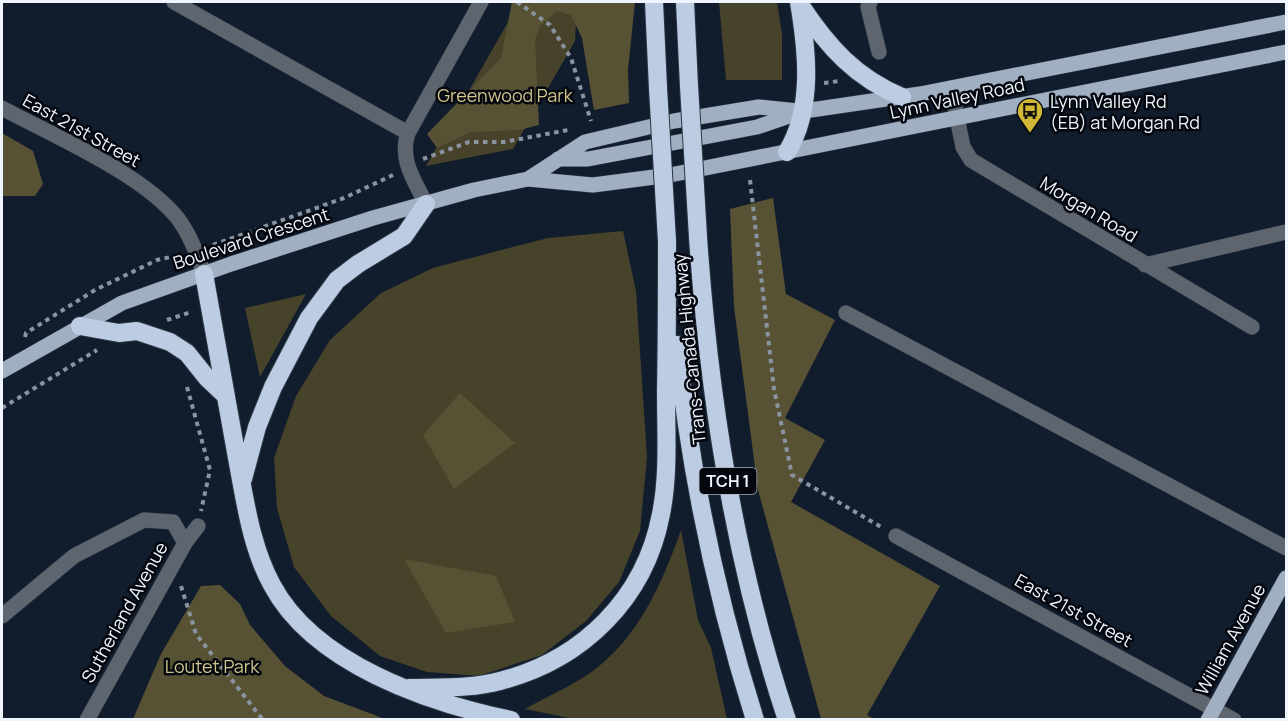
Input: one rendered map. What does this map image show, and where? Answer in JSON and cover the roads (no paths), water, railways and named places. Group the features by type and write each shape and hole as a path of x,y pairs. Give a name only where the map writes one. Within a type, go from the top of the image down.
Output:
{"highway":[{"name":"Trans-Canada Highway","path":"654,2 667,242 680,381 693,462 711,549 755,720"},
{"name":"Trans-Canada Highway","path":"685,2 698,237 710,375 723,457 760,624 787,720"},
{"path":"799,3 831,49 847,65 887,91 902,97"},
{"path":"787,152 797,135 804,111 806,84 799,3"},
{"path":"242,484 257,427 273,387 309,318 337,280 358,264 404,236 426,204"},
{"path":"409,688 471,687 555,661 596,632 632,590 655,541 665,483 667,242"},
{"path":"204,274 242,484 257,549 272,586 300,624 334,653 380,677 465,711 511,720"},
{"path":"80,326 119,333 137,331 163,338 187,353 207,378 225,395"}],"main road":[{"name":"Lynn Valley Road","path":"558,159 588,159 757,127 804,111 951,88 1287,22"},
{"name":"Lynn Valley Road","path":"670,175 1287,52"},
{"name":"Lynn Valley Road","path":"675,122 759,107 804,111"},
{"name":"Boulevard Crescent","path":"528,179 585,142 675,122"},
{"name":"Boulevard Crescent","path":"2,371 122,303 204,274 426,204 474,190 528,179 593,185 670,175"},
{"name":"William Avenue","path":"1211,714 1287,578"}],"street":[{"path":"174,2 408,132"},
{"path":"426,204 404,156 408,132 481,2"},
{"path":"870,2 868,7 879,52"},
{"name":"Morgan Road","path":"951,88 963,147 971,160 1252,327"},
{"name":"East 21st Street","path":"2,108 131,178 164,204 190,238 204,274"},
{"path":"1145,265 1287,232"},
{"path":"846,313 1287,548"},
{"path":"2,616 74,556 144,520 172,522 185,543"},
{"name":"Sutherland Avenue","path":"87,720 185,543 198,526"},
{"name":"East 21st Street","path":"896,536 1211,714 1234,720"}],"place":[{"name":"Lynn Valley Rd (EB) at Morgan Rd","path":"1030,134"}],"park label":[{"name":"Greenwood Park","path":"505,95"},
{"name":"Loutet Park","path":"212,666"}]}
